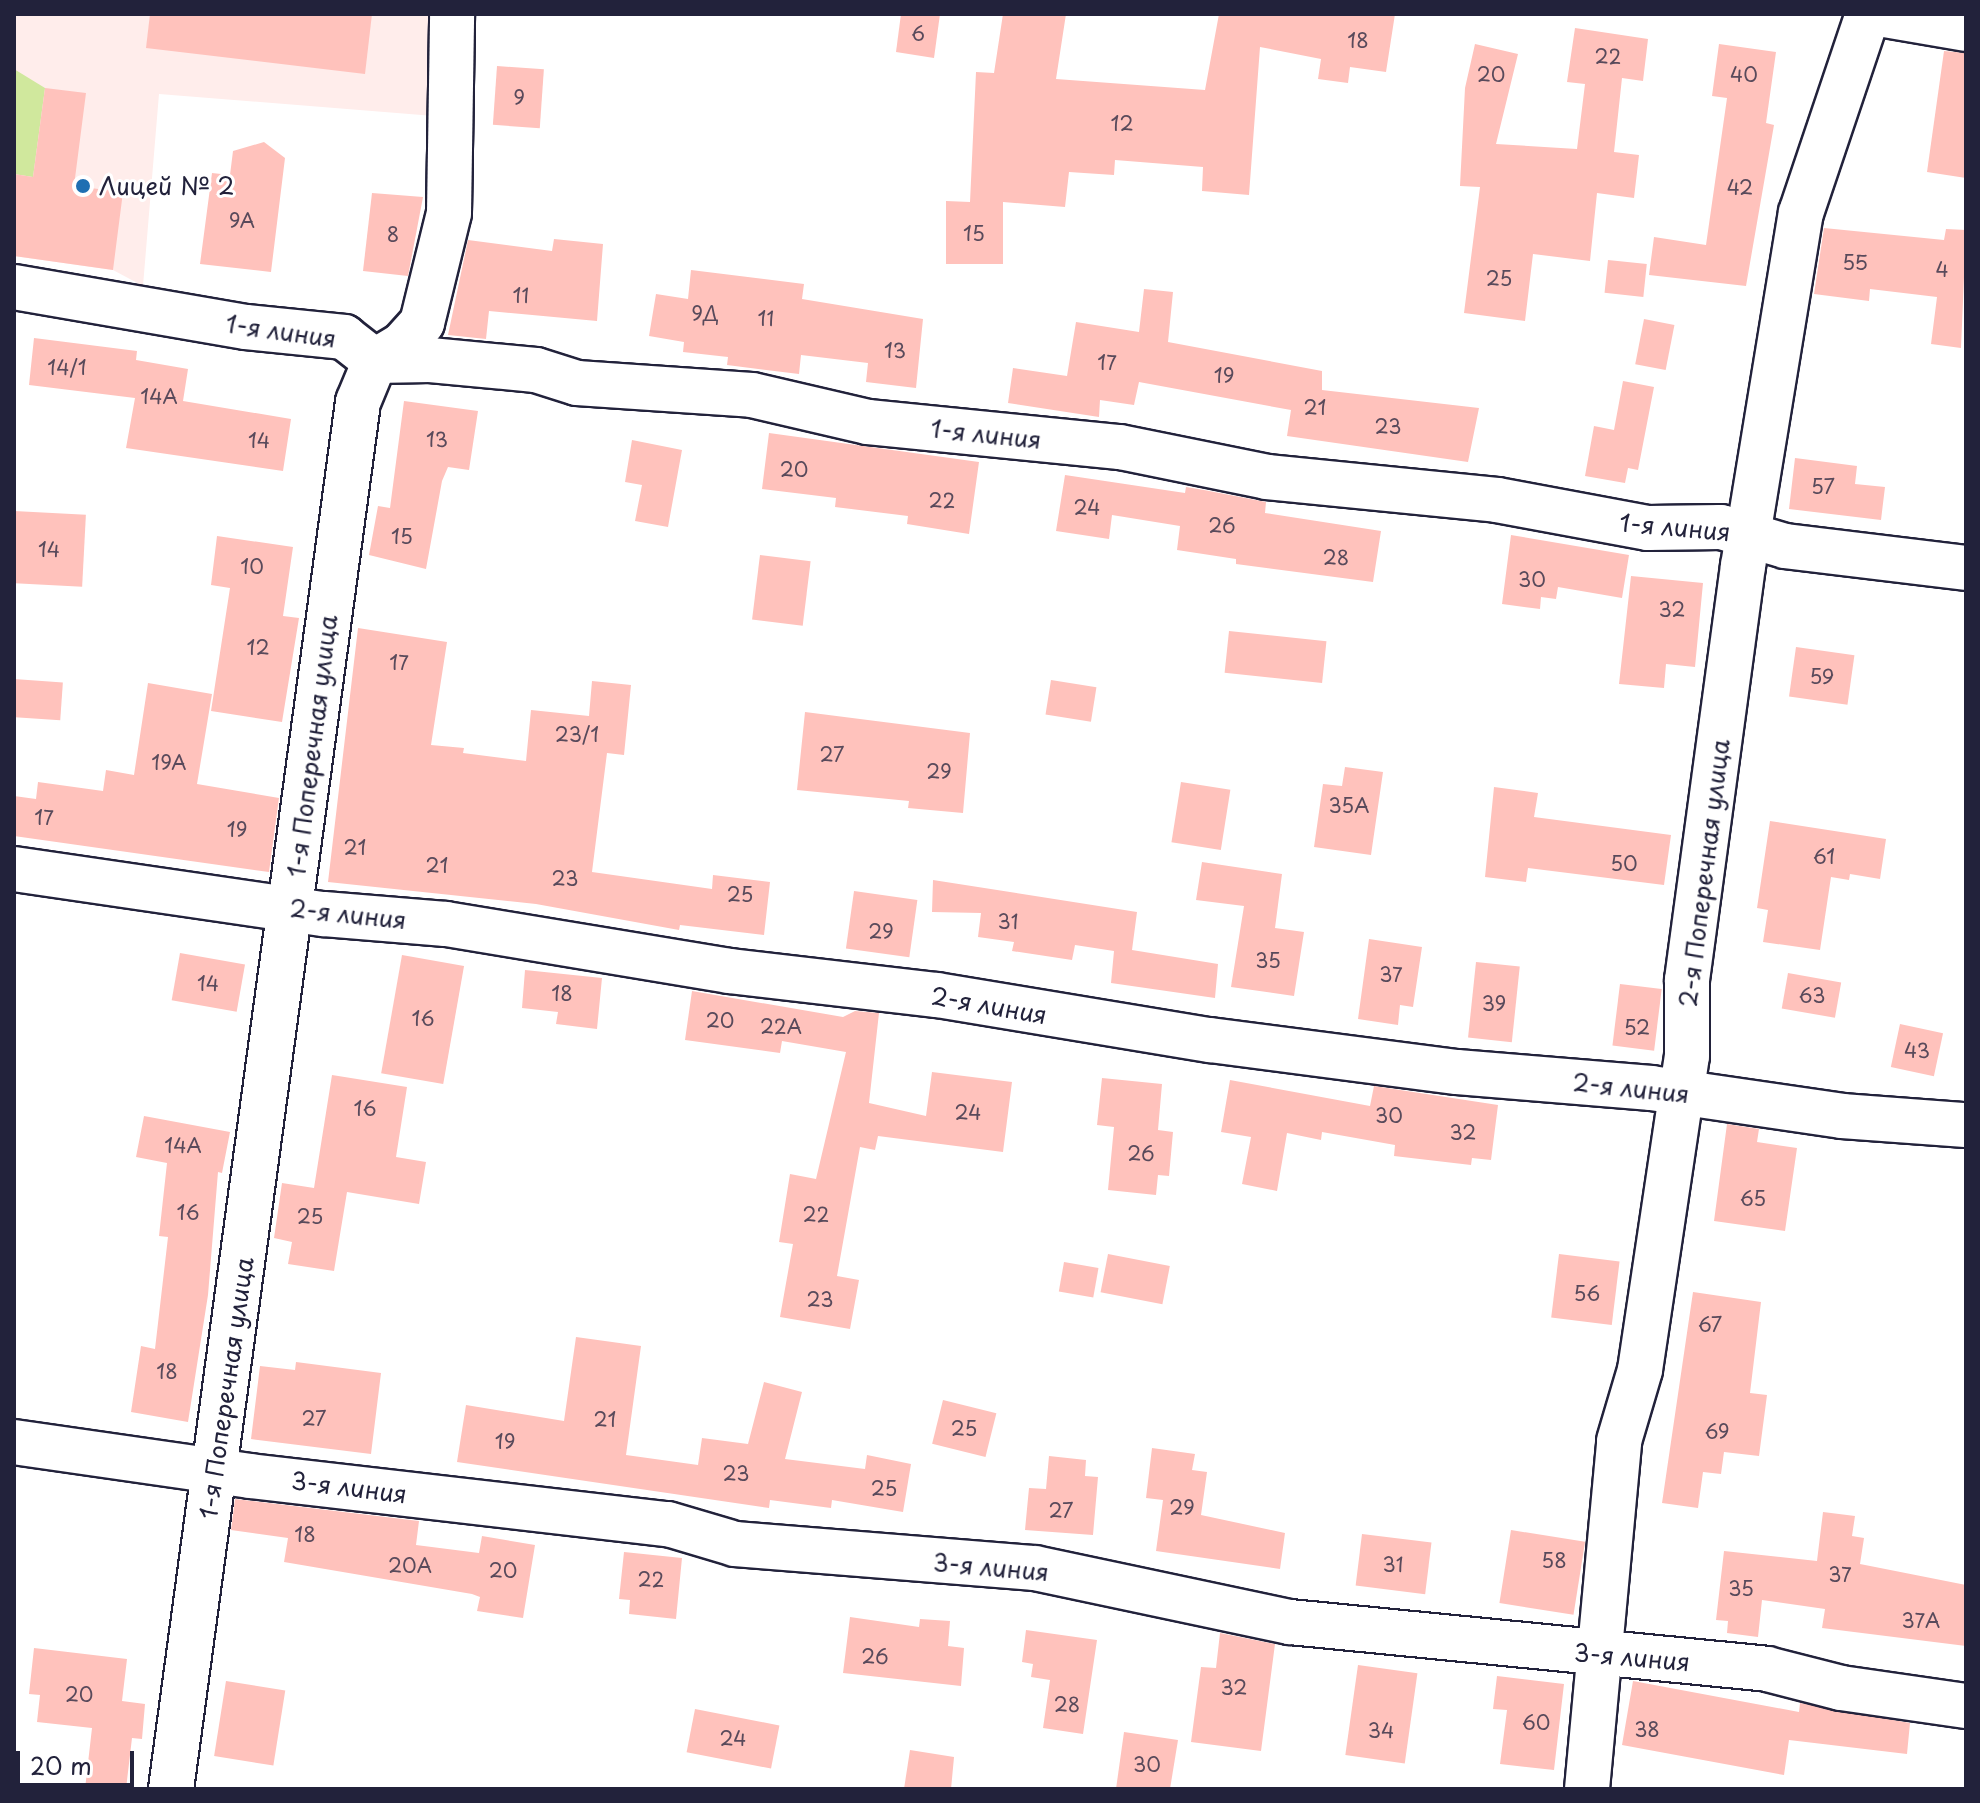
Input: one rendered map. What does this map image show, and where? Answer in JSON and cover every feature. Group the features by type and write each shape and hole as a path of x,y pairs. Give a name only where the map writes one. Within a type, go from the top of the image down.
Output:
{"street":[{"path":"375,361 402,345 422,323 449,213 452,14"},
{"name":"2-я Поперечная улица","path":"1587,1789 1596,1652 1619,1441 1645,1339 1687,1056 1687,980 1749,535 1801,213 1868,14"},
{"path":"1879,14 1966,29"},
{"name":"1-я линия","path":"14,287 246,327 344,337 375,361 430,360 536,370 577,383 752,395 868,422 1120,447 1267,477 1497,500 1648,528 1721,527 1785,546 1966,568"},
{"name":"1-я Поперечная улица","path":"171,1789 358,402 375,361"},
{"name":"2-я линия","path":"14,869 291,908 446,924 729,971 937,995 1210,1040 1680,1093 1842,1116 1966,1125"},
{"name":"3-я линия","path":"14,1442 668,1524 735,1544 1035,1568 1290,1622 1767,1669 1841,1688 1966,1706"}],"shaded area":[{"name":"Лицей № 2","path":"14,14 440,14 434,116 159,94 143,286 113,270 14,256"}],"green space":[{"path":"14,69 45,88 33,177 14,174"}],"building":[{"path":"150,14 372,14 365,74 146,48"},
{"path":"901,14 940,14 934,58 896,52"},
{"path":"1003,14 1066,14 1056,79 1205,90 1219,14 1395,14 1386,72 1350,67 1348,83 1318,79 1321,59 1260,47 1249,195 1202,191 1203,167 1115,160 1114,175 1069,172 1065,207 1003,202 1003,264 946,264 946,201 970,202 976,72 994,73"},
{"path":"1575,28 1648,39 1643,81 1622,78 1614,152 1639,155 1634,198 1597,193 1590,261 1533,254 1525,321 1464,313 1480,187 1460,186 1465,88 1475,44 1518,54 1496,144 1577,149 1585,84 1567,82"},
{"path":"1719,44 1776,52 1766,123 1774,125 1746,286 1649,275 1654,237 1706,245 1727,98 1712,96"},
{"path":"1944,51 1966,53 1966,178 1927,172"},
{"path":"497,66 544,69 540,128 493,125"},
{"path":"45,88 86,93 74,186 123,192 113,270 14,256 14,174 33,177"},
{"path":"264,142 285,158 271,272 200,264 212,173 230,175 233,151"},
{"path":"372,193 423,197 408,276 363,271"},
{"path":"1824,228 1944,240 1946,229 1966,230 1961,348 1931,344 1937,297 1870,289 1869,301 1814,294"},
{"path":"554,239 603,244 597,321 489,311 486,339 448,335 468,240 552,251"},
{"path":"1608,260 1647,264 1643,297 1605,293"},
{"path":"691,270 804,284 802,299 923,319 916,388 866,382 868,363 801,355 799,374 727,365 728,357 683,352 684,342 649,336 656,294 688,299"},
{"path":"1144,289 1173,292 1168,342 1322,371 1322,390 1479,408 1468,462 1287,436 1291,410 1139,382 1134,405 1100,400 1099,417 1008,403 1013,368 1067,376 1076,322 1139,332"},
{"path":"1644,319 1674,325 1666,370 1635,364"},
{"path":"34,338 137,351 136,360 188,369 183,401 291,419 283,471 126,448 135,398 29,385"},
{"path":"1623,381 1654,387 1638,470 1628,468 1625,483 1585,476 1594,426 1614,430"},
{"path":"404,401 478,411 469,470 448,467 442,481 426,569 369,555 378,506 390,508"},
{"path":"769,433 979,462 969,534 907,524 908,516 835,507 836,498 762,489"},
{"path":"632,440 682,450 668,527 635,521 642,485 625,482"},
{"path":"1795,458 1857,466 1855,484 1885,487 1881,520 1789,509"},
{"path":"1065,475 1185,493 1186,487 1204,490 1266,502 1265,513 1381,531 1373,582 1236,564 1236,559 1177,550 1180,526 1112,515 1109,539 1056,531"},
{"path":"14,511 86,515 82,587 14,583"},
{"path":"1511,535 1629,555 1622,598 1558,587 1556,599 1541,597 1540,609 1502,604"},
{"path":"217,536 293,547 283,616 299,618 282,722 211,711 230,588 211,585"},
{"path":"760,555 811,561 803,626 752,620"},
{"path":"1631,576 1703,583 1695,667 1666,664 1664,688 1619,684"},
{"path":"358,628 447,642 431,745 464,748 463,753 526,761 531,710 589,716 592,681 631,685 624,755 607,753 592,872 712,889 713,875 770,882 764,935 680,925 679,930 536,904 328,882"},
{"path":"1229,631 1326,641 1322,683 1225,673"},
{"path":"1796,647 1854,655 1847,705 1789,697"},
{"path":"14,679 63,682 60,720 14,717"},
{"path":"1051,680 1096,687 1091,722 1046,715"},
{"path":"148,683 212,694 197,784 279,798 269,872 14,836 14,796 36,799 38,782 103,791 106,770 134,775"},
{"path":"805,712 970,733 963,813 908,808 909,801 797,790"},
{"path":"1345,767 1383,772 1371,855 1314,847 1323,784 1342,786"},
{"path":"1181,782 1230,790 1221,850 1171,842"},
{"path":"1494,787 1538,793 1534,817 1671,835 1664,885 1528,868 1526,882 1485,877"},
{"path":"1770,821 1886,839 1880,879 1850,874 1849,880 1831,877 1820,950 1763,942 1768,910 1757,908"},
{"path":"1202,862 1282,874 1275,928 1304,932 1294,996 1231,987 1244,906 1196,900"},
{"path":"933,880 1137,912 1132,950 1218,964 1215,998 1111,983 1114,951 1075,945 1072,960 1012,951 1014,942 978,937 981,913 932,912"},
{"path":"854,891 917,900 909,957 846,948"},
{"path":"1369,939 1422,947 1413,1007 1400,1005 1398,1025 1358,1019"},
{"path":"180,953 245,964 237,1012 172,1000"},
{"path":"402,955 464,966 443,1084 381,1073"},
{"path":"1476,962 1520,967 1512,1042 1468,1038"},
{"path":"525,970 602,978 597,1029 556,1024 558,1012 522,1008"},
{"path":"1788,973 1841,982 1835,1018 1782,1008"},
{"path":"1620,984 1662,989 1654,1051 1612,1046"},
{"path":"692,991 843,1017 855,1011 879,1013 869,1103 926,1116 932,1072 1012,1082 1003,1152 878,1136 875,1150 860,1147 837,1276 859,1280 850,1329 780,1317 793,1244 779,1242 790,1174 816,1179 846,1052 782,1041 780,1053 685,1040"},
{"path":"1900,1024 1943,1033 1934,1076 1891,1067"},
{"path":"332,1075 407,1087 396,1157 426,1162 419,1204 347,1192 334,1271 288,1264 292,1242 274,1238 282,1183 314,1188"},
{"path":"1102,1078 1162,1084 1158,1130 1173,1132 1169,1176 1158,1175 1156,1195 1108,1190 1114,1127 1097,1125"},
{"path":"1230,1080 1370,1106 1374,1086 1498,1105 1491,1160 1472,1158 1471,1165 1394,1156 1395,1145 1322,1132 1321,1140 1287,1133 1277,1191 1242,1184 1251,1137 1221,1132"},
{"path":"144,1116 230,1132 222,1173 218,1172 208,1295 188,1422 131,1412 141,1346 155,1349 168,1237 159,1236 167,1163 136,1157"},
{"path":"1727,1124 1759,1129 1757,1142 1797,1148 1785,1231 1714,1221"},
{"path":"1108,1254 1170,1266 1162,1304 1101,1292"},
{"path":"1559,1254 1620,1261 1612,1325 1551,1318"},
{"path":"1064,1262 1098,1268 1093,1298 1059,1292"},
{"path":"1693,1292 1761,1302 1750,1393 1767,1395 1759,1456 1724,1452 1721,1474 1703,1472 1698,1508 1662,1503"},
{"path":"576,1337 641,1346 626,1455 698,1465 702,1438 748,1444 764,1382 802,1392 785,1459 865,1469 867,1455 911,1464 903,1512 832,1500 831,1508 770,1500 769,1508 457,1462 466,1405 564,1421"},
{"path":"296,1362 381,1373 371,1454 251,1439 260,1366 295,1370"},
{"path":"943,1400 996,1413 985,1457 932,1444"},
{"path":"1152,1448 1195,1454 1192,1470 1207,1472 1201,1515 1285,1533 1280,1569 1156,1551 1163,1500 1146,1498"},
{"path":"1049,1456 1086,1460 1085,1476 1098,1477 1093,1535 1025,1530 1029,1488 1046,1489"},
{"path":"235,1499 419,1521 416,1545 479,1553 482,1536 535,1545 523,1618 477,1611 480,1597 472,1594 284,1562 288,1538 231,1530"},
{"path":"1823,1512 1855,1516 1852,1536 1864,1538 1860,1564 1966,1585 1966,1646 1822,1628 1825,1609 1762,1600 1758,1637 1727,1633 1728,1621 1716,1620 1724,1551 1817,1561"},
{"path":"1511,1530 1585,1542 1574,1615 1499,1603"},
{"path":"1362,1534 1431,1543 1425,1594 1356,1586"},
{"path":"624,1552 682,1558 676,1619 629,1614 630,1600 619,1599"},
{"path":"850,1617 919,1627 920,1619 950,1621 948,1646 964,1648 961,1686 843,1673"},
{"path":"1026,1630 1097,1640 1083,1734 1043,1728 1050,1680 1031,1677 1033,1664 1022,1662"},
{"path":"1220,1633 1275,1644 1261,1751 1191,1742 1201,1667 1216,1668"},
{"path":"34,1648 127,1659 122,1701 145,1704 142,1739 132,1738 126,1789 85,1789 92,1728 37,1722 40,1695 29,1694"},
{"path":"1358,1665 1417,1673 1405,1763 1345,1755"},
{"path":"1497,1676 1564,1684 1554,1770 1500,1764 1507,1710 1493,1709"},
{"path":"226,1681 285,1690 273,1765 214,1756"},
{"path":"1633,1681 1799,1712 1800,1703 1910,1723 1907,1754 1789,1740 1784,1775 1622,1745"},
{"path":"695,1709 779,1725 771,1769 687,1752"},
{"path":"1124,1732 1178,1740 1170,1789 1116,1789"},
{"path":"910,1750 954,1757 951,1789 904,1789"}],"place":[{"name":"Лицей № 2","path":"83,186"}]}
